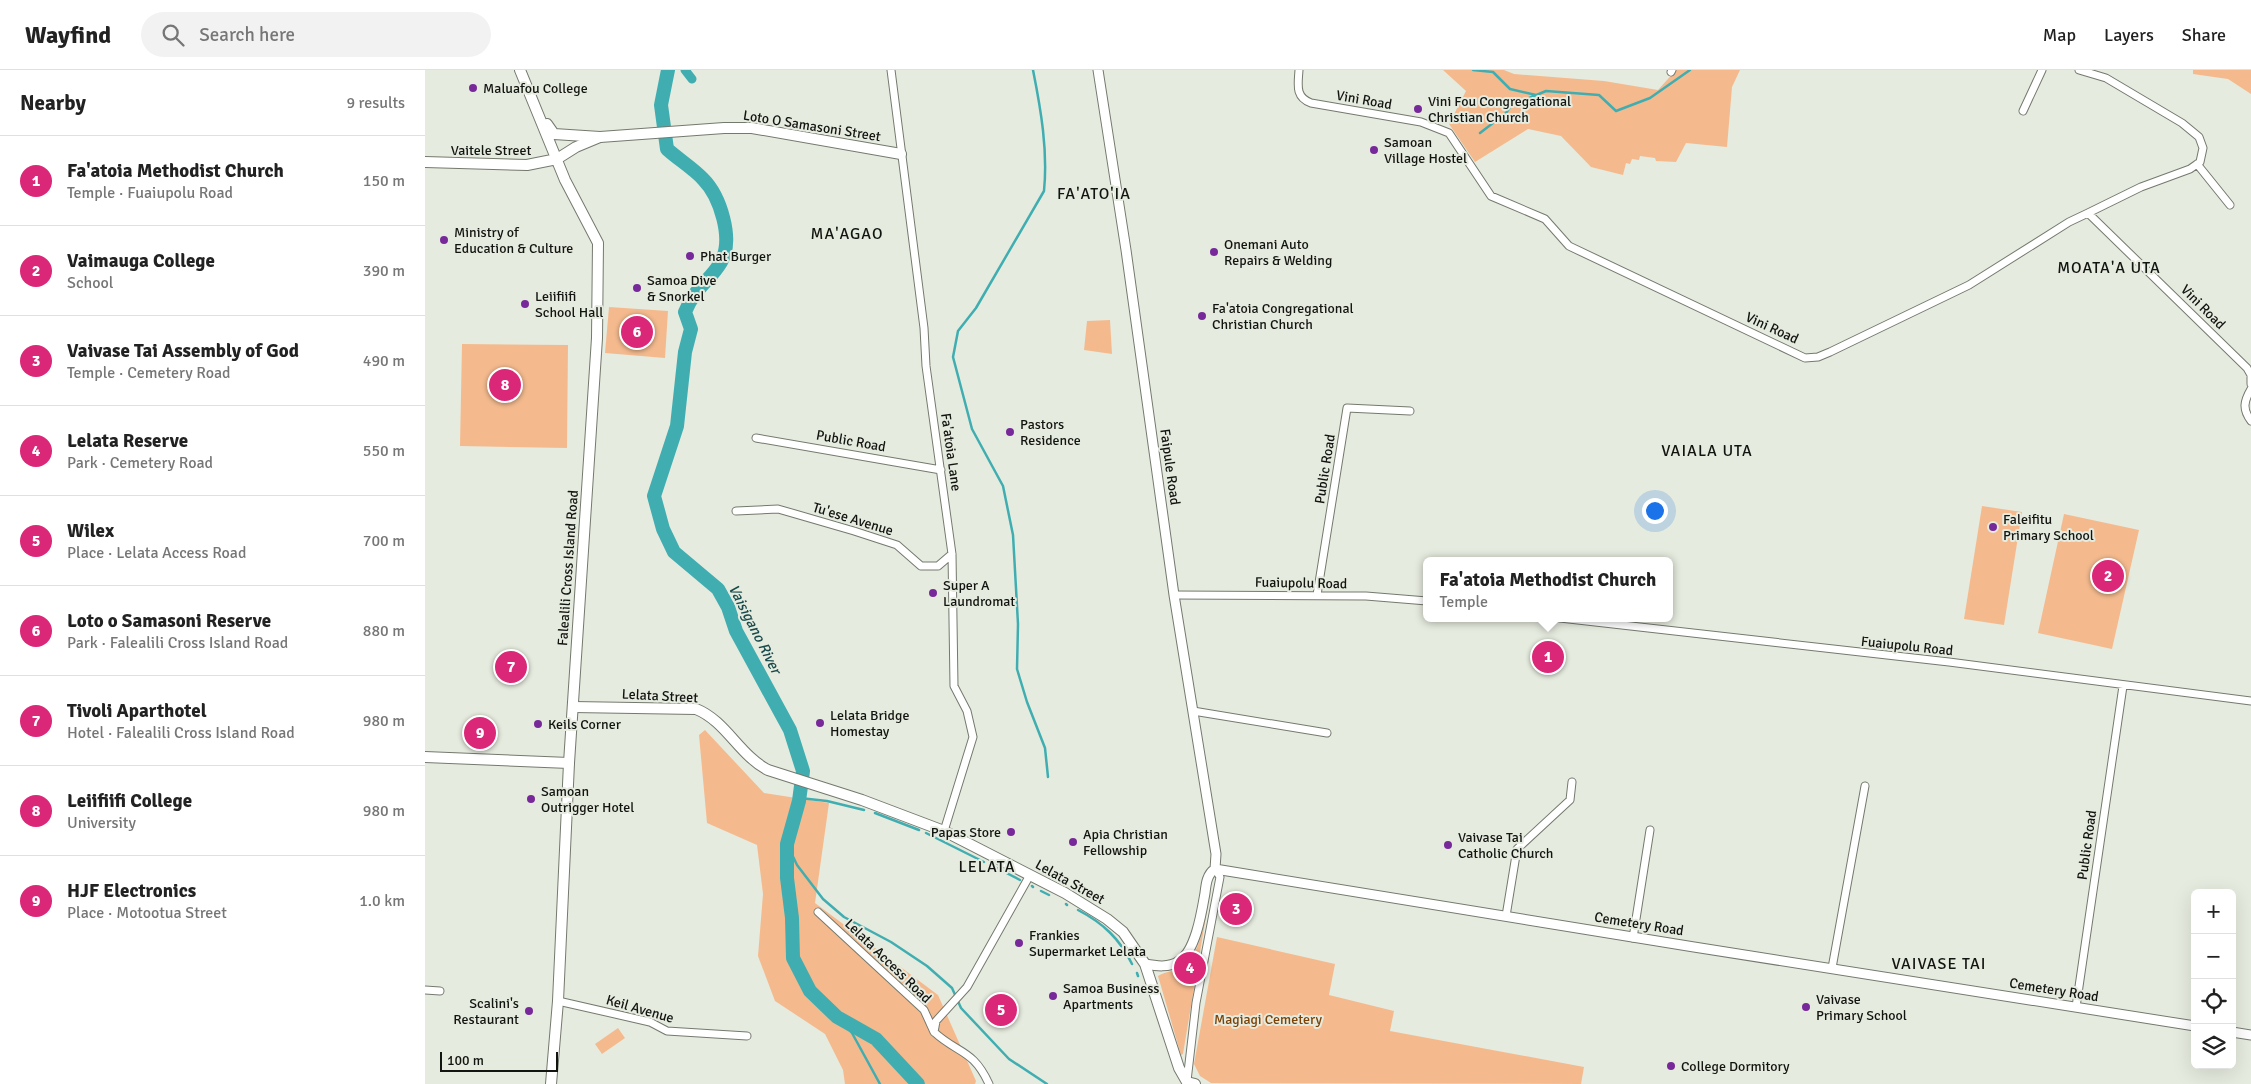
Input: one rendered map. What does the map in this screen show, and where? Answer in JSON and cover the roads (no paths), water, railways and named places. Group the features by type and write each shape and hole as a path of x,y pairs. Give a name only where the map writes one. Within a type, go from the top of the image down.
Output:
{"main road":[{"name":"Falealili Cross Island Road","path":"521,70 539,110 565,180 599,243 597,338 569,763 558,1002 551,1084"},
{"path":"539,110 554,134 600,137"},
{"name":"Loto O Samasoni Street","path":"600,137 752,128 901,154"},
{"path":"557,159 576,147 600,137"},
{"name":"Vaitele Street","path":"425,162 527,165 557,159"},
{"name":"Lelata Street","path":"573,707 696,709 708,714 755,762 781,774 862,800 944,831 1030,875 1107,919 1123,932 1145,964 1179,1068 1190,1083"},
{"path":"425,756 569,763"}],"street":[{"name":"Fa'atoia Lane","path":"891,70 952,554 955,686 967,711 973,737 944,831"},
{"name":"Faipule Road","path":"1098,70 1126,250 1174,594 1216,854 1215,869"},
{"name":"Vini Road","path":"1299,70 1298,91 1303,100 1421,122 1449,133 1491,196 1545,219 1569,246 1805,358 1818,357 1830,352 1969,284 2069,222 2088,213 2247,368 2251,375 2251,384"},
{"path":"2023,110 2042,70"},
{"path":"2079,70 2107,78 2193,132 2199,137 2203,148 2200,162 2197,164 2088,213"},
{"path":"2197,164 2230,205"},
{"path":"2251,389 2244,402 2246,414 2251,421"},
{"name":"Public Road","path":"1317,595 1347,408 1410,411"},
{"name":"Public Road","path":"756,438 941,470"},
{"name":"Tu'ese Avenue","path":"736,510 778,509 854,531 897,545 921,566 938,566 952,554"},
{"name":"Fuaiupolu Road","path":"1174,594 1366,596 1423,601"},
{"name":"Fuaiupolu Road","path":"1595,622 1949,662 2123,686 2251,701"},
{"name":"Public Road","path":"2076,1007 2123,686"},
{"path":"1193,711 1327,733"},
{"path":"1505,916 1517,849 1569,800 1572,782"},
{"path":"1832,968 1865,786"},
{"path":"1633,938 1650,830"},
{"path":"1145,964 1170,965 1179,962 1186,955 1200,920 1208,878 1215,869 1220,877 1195,1012 1190,1083"},
{"name":"Cemetery Road","path":"1215,869 1633,938 2191,1025"},
{"name":"Lelata Access Road","path":"934,1032 936,1021 967,987 1030,875"},
{"name":"Lelata Access Road","path":"818,912 924,1010 934,1032 943,1040 971,1056 989,1084"},
{"path":"425,990 440,991"},
{"name":"Keil Avenue","path":"558,1002 650,1022 667,1031 747,1036"},
{"path":"2236,1033 2251,1035"}],"waterway":[{"name":"Vaisigano River","path":"668,70 661,105 667,149 703,179 715,196 723,218 726,242 725,253 721,262 693,296 685,312 691,329 685,352 677,426 654,496 663,529 674,552 718,589 728,607 736,631 790,730 803,771 799,801 787,844 787,878 792,918 793,958 810,991 837,1017 876,1039 918,1084"},
{"path":"685,70 692,79"},
{"path":"1033,70 1044,146 1044,191 976,308 958,331 953,357 972,429 1003,486 1013,535 1018,624 1017,669 1027,702 1045,748 1048,777"},
{"path":"1473,70 1493,72 1510,89 1536,95"},
{"path":"1480,133 1506,113 1515,100 1524,100 1546,91 1599,95 1616,111 1650,98 1690,70"},
{"path":"800,798 827,801 864,810"},
{"path":"875,813 919,830"},
{"path":"926,833 984,862"},
{"path":"787,844 797,865 823,899 844,917 891,942 927,966 952,988 961,1008 1009,1059 1047,1084"},
{"path":"991,865 1020,880"},
{"path":"1041,891 1049,895"},
{"path":"1078,910 1110,932 1132,964"},
{"path":"837,1017 852,1033 880,1084"}],"place":[{"name":"Maluafou College","path":"473,88"},
{"name":"Vini Fou Congregational Christian Church","path":"1418,109"},
{"name":"Samoan Village Hostel","path":"1374,150"},
{"name":"Ministry of Education & Culture","path":"444,240"},
{"name":"Onemani Auto Repairs & Welding","path":"1214,252"},
{"name":"Phat Burger","path":"690,256"},
{"name":"Samoa Dive & Snorkel","path":"637,288"},
{"name":"Leiifiifi School Hall","path":"525,304"},
{"name":"Fa'atoia Congregational Christian Church","path":"1202,316"},
{"name":"Loto o Samasoni Reserve","path":"637,332"},
{"name":"Leiifiifi College","path":"505,385"},
{"name":"Pastors Residence","path":"1010,432"},
{"name":"Faleifitu Primary School","path":"1993,527"},
{"name":"Vaimauga College","path":"2108,576"},
{"name":"Super A Laundromat","path":"933,593"},
{"name":"Fa'atoia Methodist Church","path":"1548,657"},
{"name":"Tivoli Aparthotel","path":"511,667"},
{"name":"Lelata Bridge Homestay","path":"820,723"},
{"name":"Keils Corner","path":"538,724"},
{"name":"HJF Electronics","path":"480,733"},
{"name":"Samoan Outrigger Hotel","path":"531,799"},
{"name":"Papas Store","path":"1011,832"},
{"name":"Apia Christian Fellowship","path":"1073,842"},
{"name":"Vaivase Tai Catholic Church","path":"1448,845"},
{"name":"Vaivase Tai Assembly of God","path":"1236,909"},
{"name":"Frankies Supermarket Lelata","path":"1019,943"},
{"name":"Lelata Reserve","path":"1190,968"},
{"name":"Samoa Business Apartments","path":"1053,996"},
{"name":"Vaivase Primary School","path":"1806,1007"},
{"name":"Wilex","path":"1001,1010"},
{"name":"Scalini's Restaurant","path":"529,1011"},
{"name":"College Dormitory","path":"1671,1066"}],"district":[{"name":"FA'ATO'IA","path":"1094,194"},
{"name":"MA'AGAO","path":"847,234"},
{"name":"MOATA'A UTA","path":"2109,268"},
{"name":"VAIALA UTA","path":"1707,451"},
{"name":"LELATA","path":"987,867"},
{"name":"VAIVASE TAI","path":"1939,964"}],"park label":[{"name":"Magiagi Cemetery","path":"1268,1019"}]}
